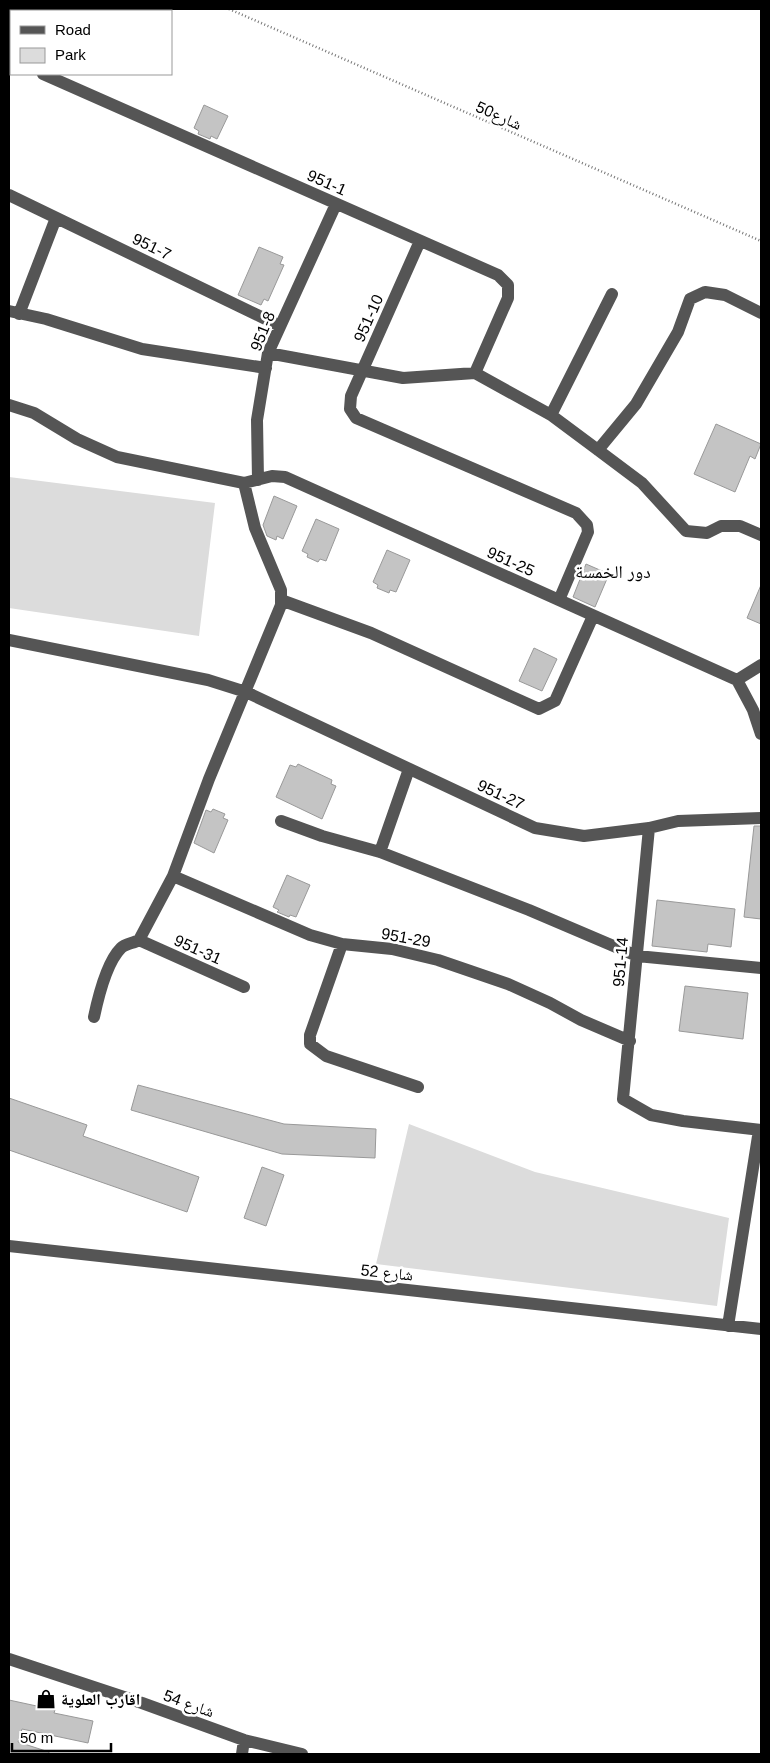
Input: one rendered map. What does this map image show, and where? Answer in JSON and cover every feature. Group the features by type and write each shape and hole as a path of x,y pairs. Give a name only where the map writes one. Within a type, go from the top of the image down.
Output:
{"street":[{"name":"951-1","path":"45,75 498,275 508,285 508,298 475,373"},
{"name":"951-7","path":"9,195 280,326"},
{"name":"951-8","path":"258,480 257,420 268,353 336,204"},
{"path":"56,218 14,312 46,319 142,349 266,368"},
{"name":"951-10","path":"420,242 352,396 350,409 356,418 576,514 588,525 588,532 559,600"},
{"path":"598,450 636,404 678,332 690,299 704,292 725,295 761,313"},
{"path":"551,415 612,294"},
{"path":"268,353 403,378 475,373 551,415 598,450 642,483 686,531 707,533 721,526 740,526 761,535"},
{"path":"9,405 34,413 77,439 117,457 244,483 255,528 281,590 281,605 209,779 173,876 139,940 122,947 112,963 100,994 94,1017"},
{"name":"951-25","path":"244,483 272,476 285,477 737,680"},
{"path":"281,600 371,633 539,709 555,700 593,616"},
{"name":"951-27","path":"9,640 208,680 246,692 535,828 584,836 648,828 678,821 761,818"},
{"path":"761,665 737,680 753,710 761,734"},
{"path":"380,852 409,769"},
{"path":"281,821 322,836 380,852 530,910 637,956 761,968"},
{"name":"951-14","path":"648,828 630,1041 623,1098 651,1115 683,1121 760,1130"},
{"name":"951-29","path":"173,876 310,935 342,944 392,949 438,960 508,984 550,1003 581,1020 630,1041"},
{"name":"951-31","path":"139,940 244,987"},
{"path":"342,944 310,1034 310,1044 326,1056 418,1087"},
{"path":"728,1326 760,1130"},
{"name":"شارع 52","path":"9,1246 761,1329"},
{"name":"شارع 54","path":"9,1659 142,1703 244,1740 302,1754"},
{"path":"242,1754 244,1740"}],"path":[{"name":"شارع50","path":"229,9 761,241"}],"green space":[{"path":"9,477 215,503 199,636 9,608"},
{"path":"409,1124 535,1172 729,1218 717,1306 376,1264"}],"building":[{"path":"204,105 228,116 217,139 211,136 210,139 198,134 199,131 194,128"},
{"path":"259,247 283,257 280,264 284,265 268,301 264,299 261,305 238,295"},
{"path":"716,424 761,444 755,459 750,456 735,492 694,474"},
{"path":"274,496 297,506 283,539 277,536 276,540 267,536 263,525"},
{"path":"316,519 339,529 326,561 320,559 318,562 307,557 308,554 302,551"},
{"path":"387,550 410,560 396,592 390,590 389,593 377,588 378,585 373,582"},
{"path":"586,564 609,574 595,607 573,597"},
{"path":"761,585 761,624 747,618"},
{"path":"534,648 557,659 542,691 519,681"},
{"path":"298,764 332,780 331,784 336,786 322,819 276,797 290,765 296,767"},
{"path":"213,809 225,814 223,818 228,820 214,853 194,843 206,810 211,812"},
{"path":"754,826 761,826 761,919 744,917"},
{"path":"287,875 310,885 296,917 290,915 289,917 277,912 279,910 273,907"},
{"path":"657,900 735,909 731,947 708,944 707,952 652,946"},
{"path":"685,986 748,993 743,1039 679,1031"},
{"path":"138,1085 284,1124 376,1129 375,1158 282,1154 131,1110"},
{"path":"9,1098 87,1125 83,1136 199,1177 187,1212 9,1150"},
{"path":"262,1167 284,1175 266,1226 244,1218"},
{"path":"9,1700 55,1710 54,1713 93,1721 88,1743 22,1729 18,1742 49,1752 49,1754 9,1754"}],"place":[{"name":"اقارب العلوية","path":"46,1699"}],"district":[{"name":"دور الخمسة","path":"613,572"}]}
